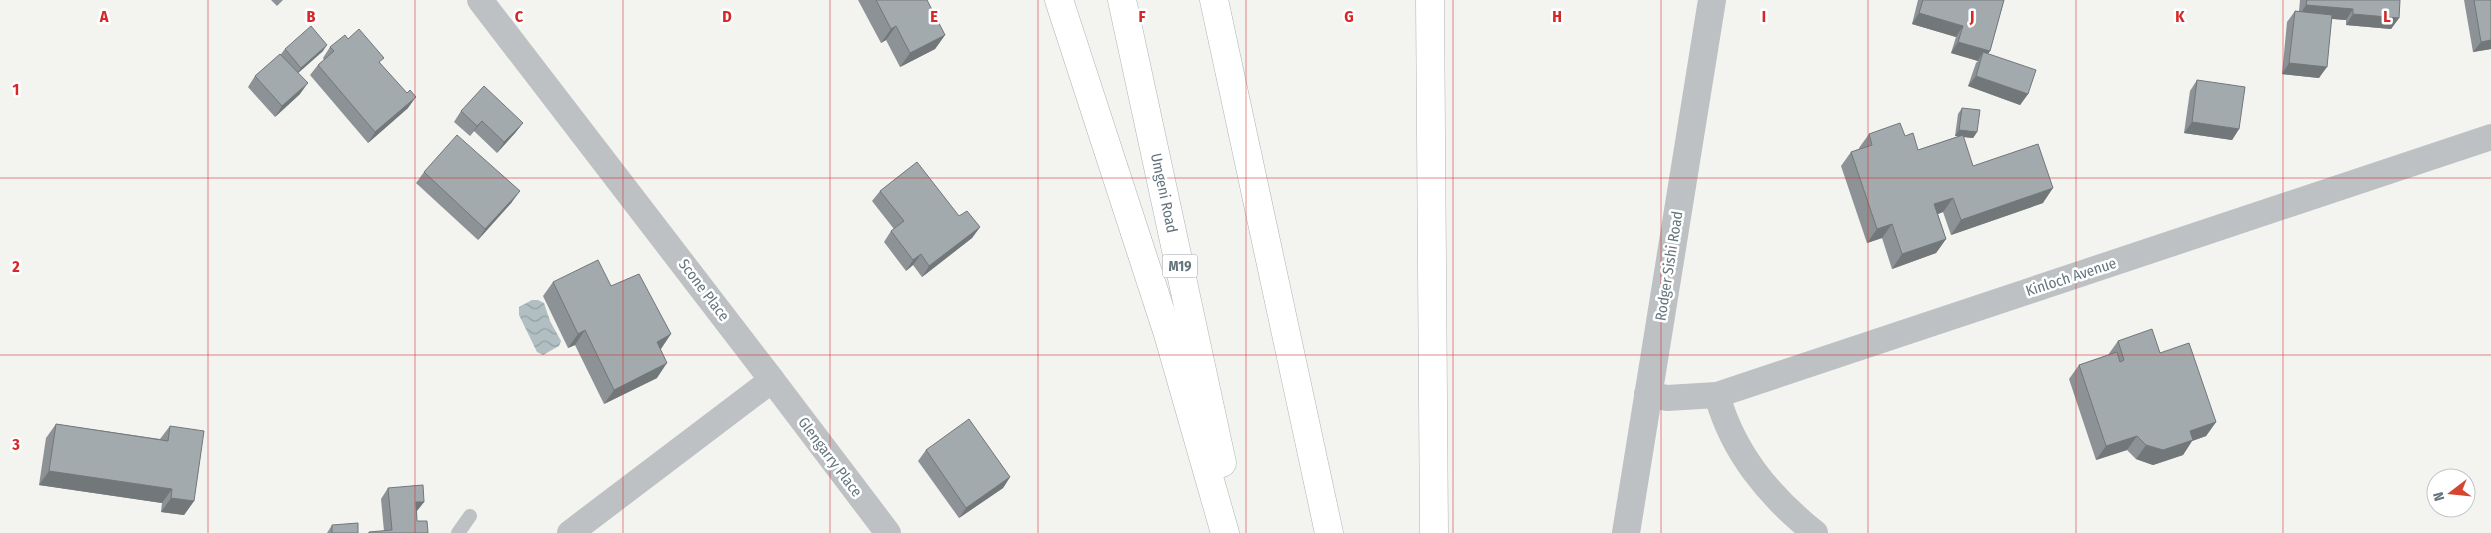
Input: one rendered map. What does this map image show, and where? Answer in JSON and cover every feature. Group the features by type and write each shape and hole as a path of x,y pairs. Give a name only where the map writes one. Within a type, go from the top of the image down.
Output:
{"highway":[{"path":"1059,0 1168,334 1225,533"},
{"name":"Umgeni Road","path":"1122,0 1238,533"},
{"path":"1214,0 1329,533"},
{"path":"1430,0 1434,533"}],"street":[{"name":"Scone Place","path":"480,0 772,380"},
{"name":"Rodger Sishi Road","path":"1626,533 1712,0"},
{"name":"Kinloch Avenue","path":"1648,394 1667,398 1717,395 2491,137"},
{"path":"570,533 772,380"},
{"name":"Glengarry Place","path":"772,380 888,533"},
{"path":"1717,395 1723,417 1745,461 1779,501 1815,533"}],"lane":[{"path":"458,533 470,516"}],"water":[{"path":"532,300 544,303 550,321 561,341 559,346 543,355 537,352 519,315 519,307"}],"building":[{"path":"876,0 927,0 945,35 910,53 896,26 891,29"},
{"path":"1923,0 2004,0 1990,51 1958,42 1963,26 1919,13"},
{"path":"2307,0 2400,0 2399,18 2353,14 2353,9 2306,5"},
{"path":"2474,0 2491,0 2491,40 2481,42"},
{"path":"2295,11 2332,15 2327,67 2289,63"},
{"path":"311,26 327,45 301,68 285,49"},
{"path":"359,29 384,58 379,62 407,93 410,90 416,97 375,132 318,65 334,51 330,47 345,35 348,39"},
{"path":"1983,52 2036,70 2028,94 1976,76"},
{"path":"280,54 308,83 282,106 255,76"},
{"path":"2197,80 2245,87 2239,129 2192,122"},
{"path":"484,86 523,123 504,142 482,121 477,126 461,111"},
{"path":"1962,108 1980,110 1977,132 1959,130"},
{"path":"1900,123 1905,136 1913,133 1918,150 1963,135 1973,166 2038,144 2053,188 1961,220 1953,198 1934,204 1946,239 1902,254 1892,224 1877,229 1851,152 1872,145 1869,134"},
{"path":"457,135 520,191 485,229 424,172"},
{"path":"917,162 959,216 967,211 980,227 929,266 921,254 913,260 891,231 904,221 880,191"},
{"path":"598,260 611,286 639,274 671,334 657,342 667,363 614,390 585,330 578,334 553,282"},
{"path":"2152,329 2160,353 2189,343 2216,422 2190,431 2193,440 2163,450 2146,445 2137,436 2106,446 2079,365 2117,352 2120,362 2124,360 2118,341"},
{"path":"969,419 1010,477 966,508 926,450"},
{"path":"56,424 168,441 170,426 204,431 194,501 171,498 172,489 49,471"},
{"path":"423,485 424,502 416,502 417,521 427,521 428,533 369,533 392,530 388,488"},
{"path":"358,523 358,533 332,533 332,525"}]}
